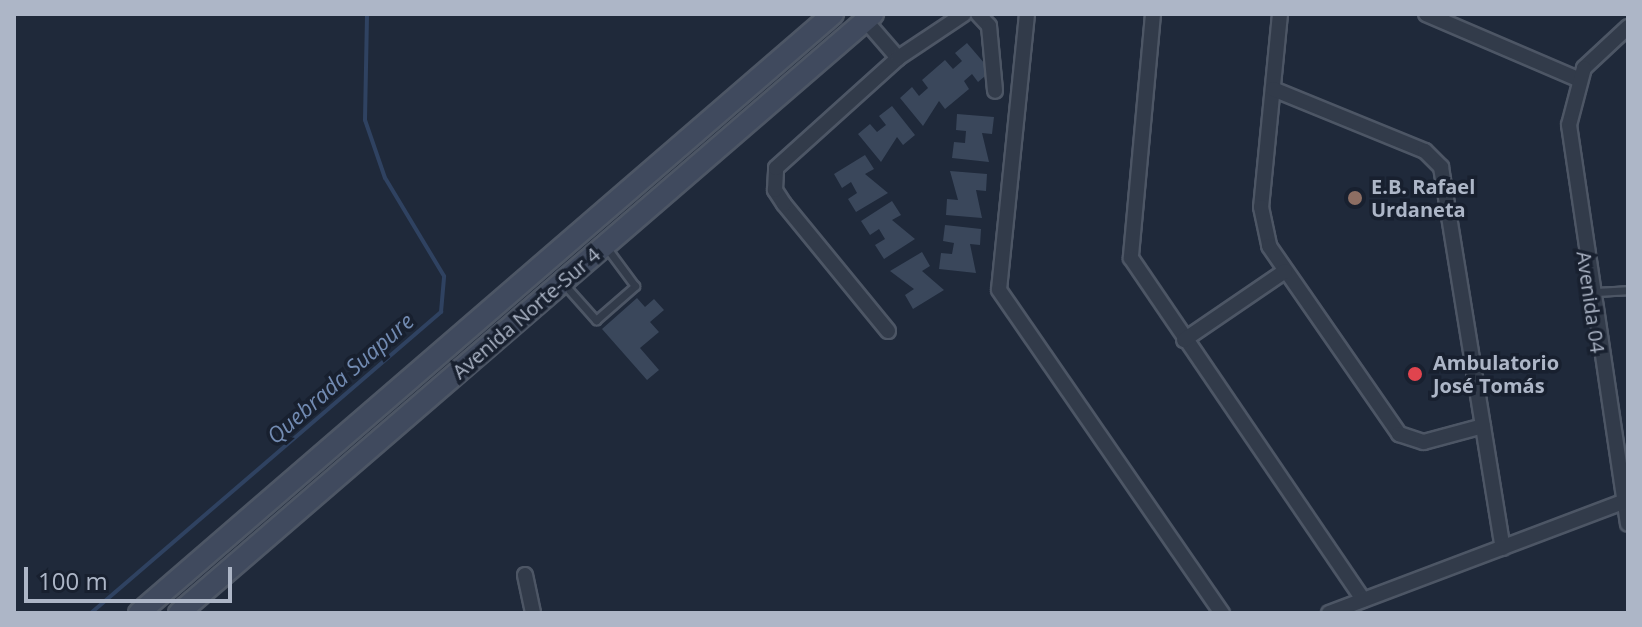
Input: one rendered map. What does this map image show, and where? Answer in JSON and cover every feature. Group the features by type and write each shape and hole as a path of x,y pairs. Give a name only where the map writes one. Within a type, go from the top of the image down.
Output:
{"main road":[{"name":"Avenida Norte-Sur 4","path":"139,613 833,14"},
{"name":"Avenida Norte-Sur 4","path":"179,613 869,17"}],"street":[{"path":"888,331 774,183 776,168 898,58 964,14"},
{"path":"978,14 989,26 995,91"},
{"path":"1027,14 999,290 1222,613"},
{"path":"1153,14 1129,249 1184,340 1363,600"},
{"path":"1280,14 1261,220 1285,271 1399,434 1424,442 1483,426"},
{"path":"1426,14 1578,79 1628,27"},
{"path":"869,17 898,58"},
{"name":"Avenida 04","path":"1578,79 1569,146 1627,520"},
{"path":"1273,89 1425,151 1441,167 1503,548"},
{"path":"1184,340 1285,271"},
{"path":"1329,613 1346,610 1363,600 1622,502"},
{"path":"525,575 533,613"}],"lane":[{"path":"562,282 596,320 635,286 604,245"},
{"path":"1590,293 1628,290"}],"building":[{"path":"967,43 991,71 978,82 972,74 964,81 969,89 945,109 939,101 923,126 900,98 912,87 919,96 928,88 922,80 945,60 953,69 962,61 955,53"},
{"path":"892,106 915,135 903,145 897,137 881,162 858,134 870,124 877,132 886,125 879,116"},
{"path":"957,114 994,117 992,134 982,133 989,162 952,158 954,142 965,143 966,131 956,130"},
{"path":"865,155 874,169 865,174 888,193 856,212 848,199 857,193 851,182 842,188 834,174"},
{"path":"950,171 987,174 986,191 976,190 982,218 946,215 947,199 958,200"},
{"path":"892,201 901,215 892,220 915,239 884,259 875,245 885,239 879,229 870,235 861,221"},
{"path":"945,225 981,229 980,245 970,244 976,273 939,269 941,253 952,254 954,243 943,241"},
{"path":"922,252 930,266 922,271 944,290 913,309 905,295 914,289 890,271"},
{"path":"637,298 645,307 654,299 664,310 650,322 659,332 640,348 659,370 647,380 602,329"}],"waterway":[{"name":"Quebrada Suapure","path":"91,613 441,312 444,276 385,178 365,120 367,14"}],"place":[{"name":"E.B. Rafael Urdaneta","path":"1355,198"},
{"name":"Ambulatorio José Tomás","path":"1415,374"}]}
